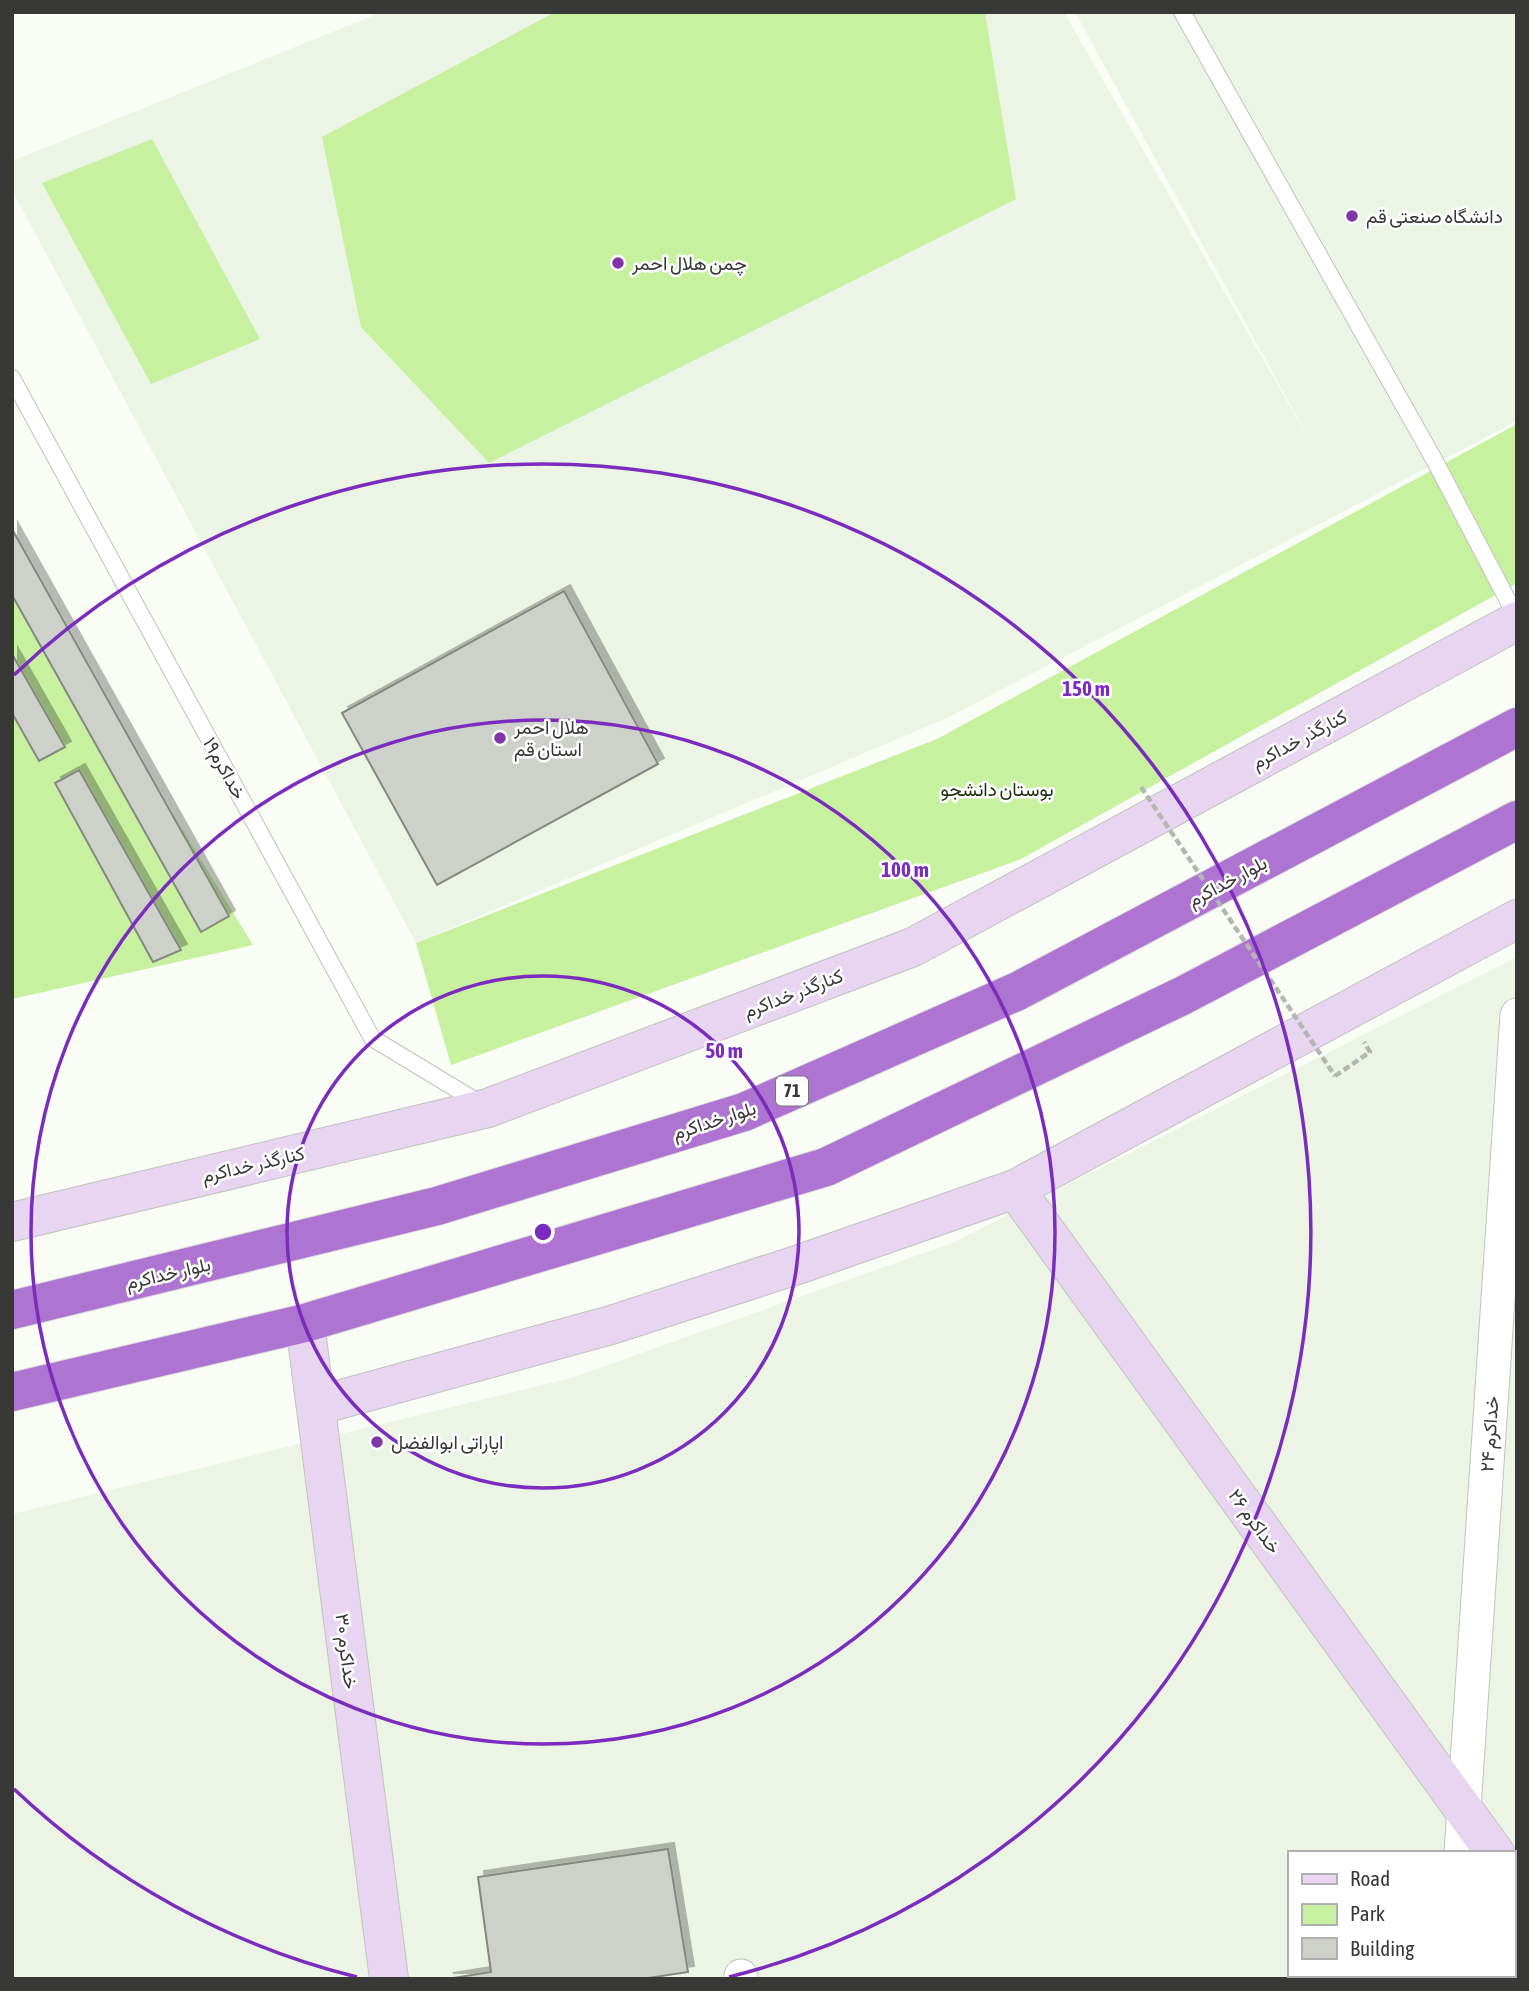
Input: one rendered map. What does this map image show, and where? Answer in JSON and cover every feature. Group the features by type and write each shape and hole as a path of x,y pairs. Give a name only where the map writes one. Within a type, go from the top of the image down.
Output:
{"highway":[{"name":"بلوار خداکرم","path":"12,1310 437,1206 744,1112 1018,991 1517,727"},
{"path":"12,1392 306,1323 827,1167 1182,996 1517,820"}],"street":[{"name":"کنارگذر خداکرم","path":"12,1222 488,1108 913,947 1517,619"},
{"path":"316,1406 611,1325 800,1264 1015,1189 1517,919"},
{"name":"۲۴ خداکرم","path":"1461,1851 1517,1015"},
{"name":"۲۶ خداکرم","path":"1015,1189 1494,1851"},
{"name":"خداکرم ۳۰","path":"306,1323 389,1979"}],"lane":[{"path":"1182,12 1436,463 1517,619"},
{"name":"۱۹خداکرم","path":"12,378 372,1038 488,1108"}],"path":[{"path":"1141,787 1335,1076 1370,1052"}],"shaded area":[{"path":"382,12 1064,12 1319,457 1075,12 1517,12 1517,421 947,718 416,943 12,190 12,161"},
{"path":"1517,957 1517,1979 12,1979 12,1514 571,1378 952,1243"}],"green space":[{"name":"چمن هلال احمر","path":"555,12 985,12 1016,199 489,463 361,327 322,137"},
{"path":"152,139 260,339 151,384 42,183"},
{"name":"بوستان دانشجو","path":"1517,424 1517,583 1019,860 451,1065 416,943 937,739"},
{"path":"12,551 253,945 12,999"}],"building":[{"path":"12,529 229,916 201,932 12,595"},
{"name":"هلال احمر استان قم","path":"564,591 658,764 437,885 342,713"},
{"path":"12,654 65,747 39,761 12,713"},
{"path":"79,770 181,950 153,962 55,783"},
{"path":"668,1849 688,1972 642,1979 447,1979 491,1972 478,1877"}],"place":[{"name":"دانشگاه صنعتی قم","path":"1352,216"},
{"name":"چمن هلال احمر","path":"618,263"},
{"name":"هلال احمر استان قم","path":"500,738"},
{"name":"اپاراتی ابوالفضل","path":"377,1442"}]}
